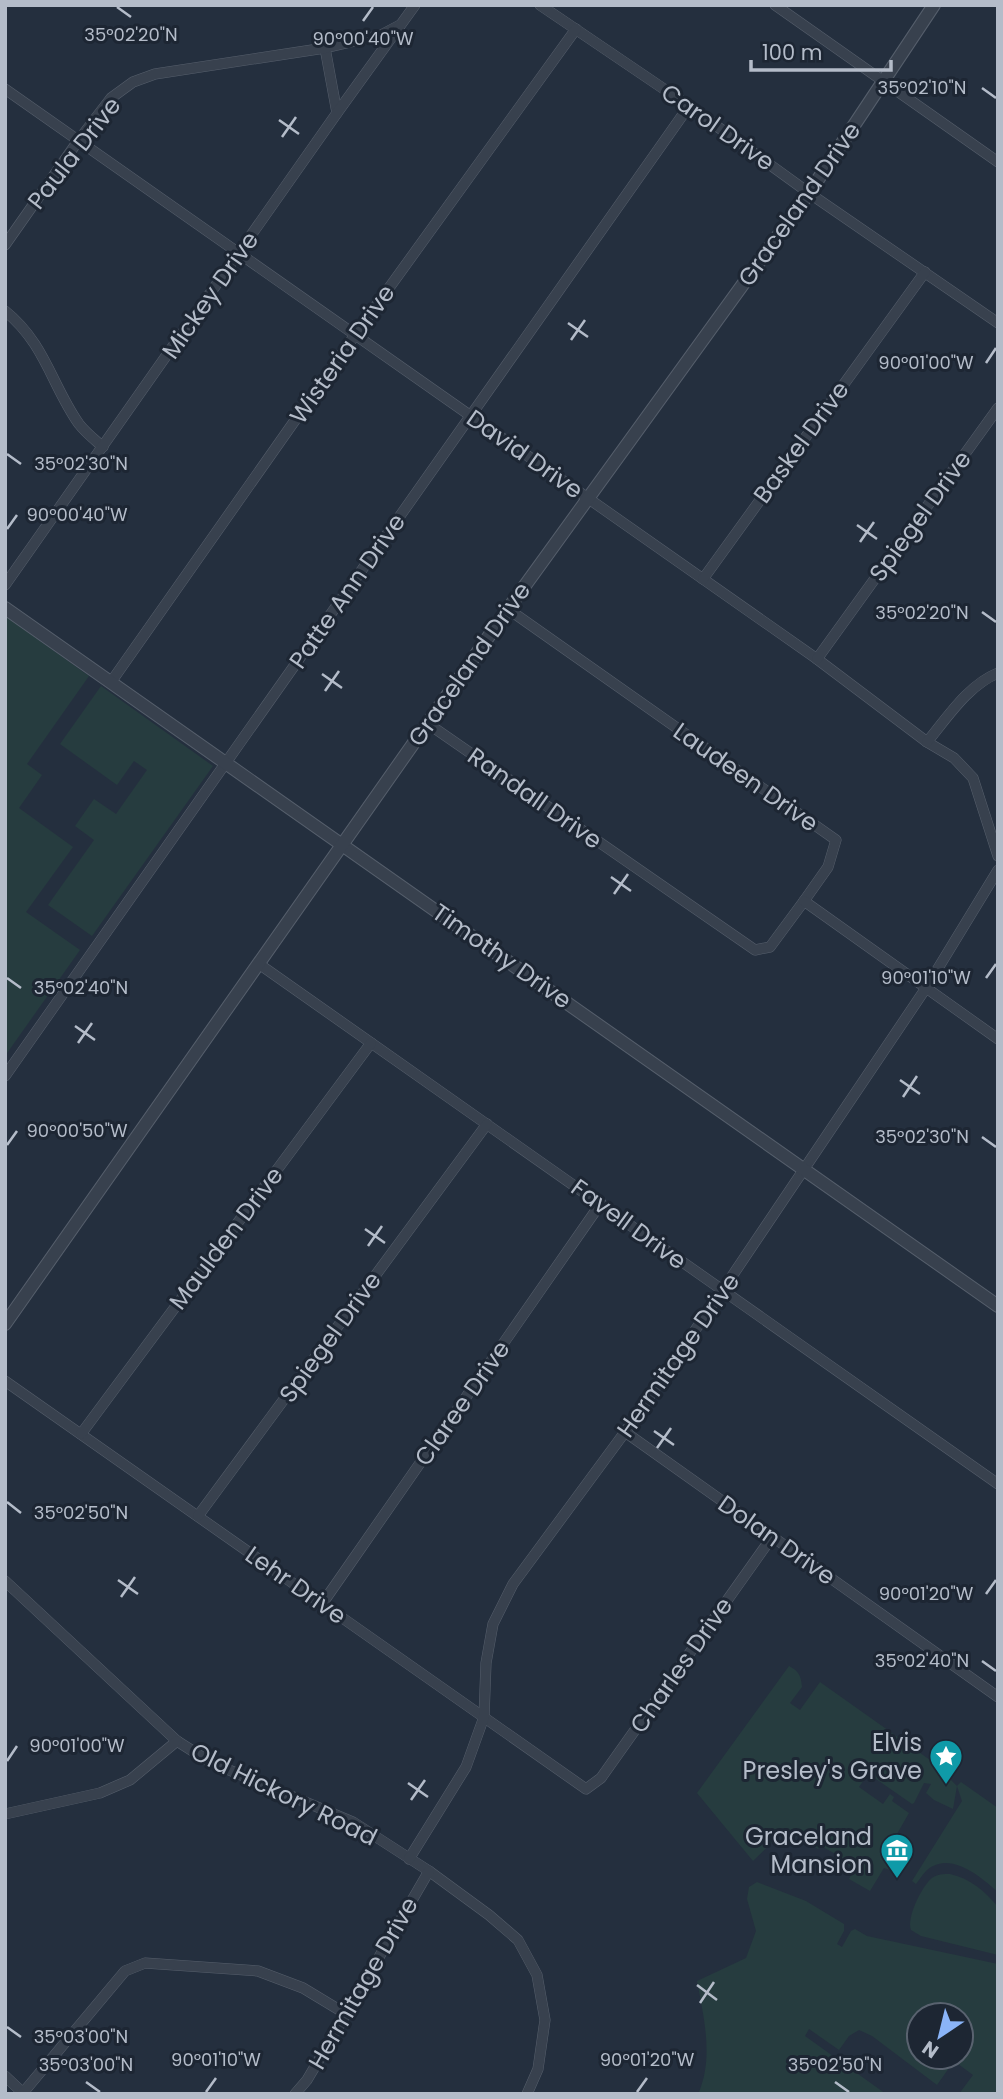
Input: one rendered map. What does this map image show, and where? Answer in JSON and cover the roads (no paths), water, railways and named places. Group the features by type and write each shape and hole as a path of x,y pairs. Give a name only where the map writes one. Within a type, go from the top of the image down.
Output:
{"street":[{"name":"Mickey Drive","path":"5,585 415,5"},
{"name":"Carol Drive","path":"540,5 690,106 998,323"},
{"path":"775,5 998,162"},
{"name":"Graceland Drive","path":"5,1324 427,723 809,192 934,5"},
{"name":"Paula Drive","path":"5,245 111,98 133,82 155,74 325,48 381,35 401,25"},
{"name":"Wisteria Drive","path":"111,682 355,335 576,29"},
{"path":"325,48 337,113"},
{"name":"David Drive","path":"5,89 817,659 927,742 954,758 973,778 998,856"},
{"name":"Patte Ann Drive","path":"5,1076 690,106"},
{"name":"Baskel Drive","path":"703,579 925,272"},
{"path":"5,311 16,320 45,358 80,425 103,447"},
{"name":"Spiegel Drive","path":"817,659 998,408"},
{"name":"Timothy Drive","path":"5,608 998,1306"},
{"name":"Laudeen Drive","path":"508,609 836,840 828,867 804,901"},
{"path":"927,742 956,707 987,678 998,673"},
{"name":"Randall Drive","path":"427,723 755,950 770,947 804,901"},
{"name":"Hermitage Drive","path":"409,1859 466,1767 484,1717 486,1663 494,1624 513,1584 625,1432 722,1291 926,988 998,870"},
{"path":"804,901 998,1039"},
{"name":"Favell Drive","path":"259,964 998,1484"},
{"name":"Maulden Drive","path":"81,1434 371,1043"},
{"name":"Spiegel Drive","path":"198,1516 487,1124"},
{"name":"Claree Drive","path":"322,1604 601,1203"},
{"name":"Lehr Drive","path":"5,1381 586,1789"},
{"name":"Dolan Drive","path":"625,1432 998,1697"},
{"name":"Charles Drive","path":"586,1789 601,1777 772,1537"},
{"name":"Old Hickory Road","path":"5,1581 177,1741 210,1762 353,1822 429,1871 518,1940 537,1975 545,2020 538,2069 527,2094"},
{"path":"5,1814 100,1793 130,1780 177,1741"},
{"name":"Hermitage Drive","path":"295,2094 346,2014 429,1871"},
{"path":"5,2076 23,2093 125,1971 145,1963 258,1971 303,1988 346,2014"}],"place":[{"name":"Elvis Presley's Grave","path":"946,1786"},
{"name":"Graceland Mansion","path":"897,1880"}]}
